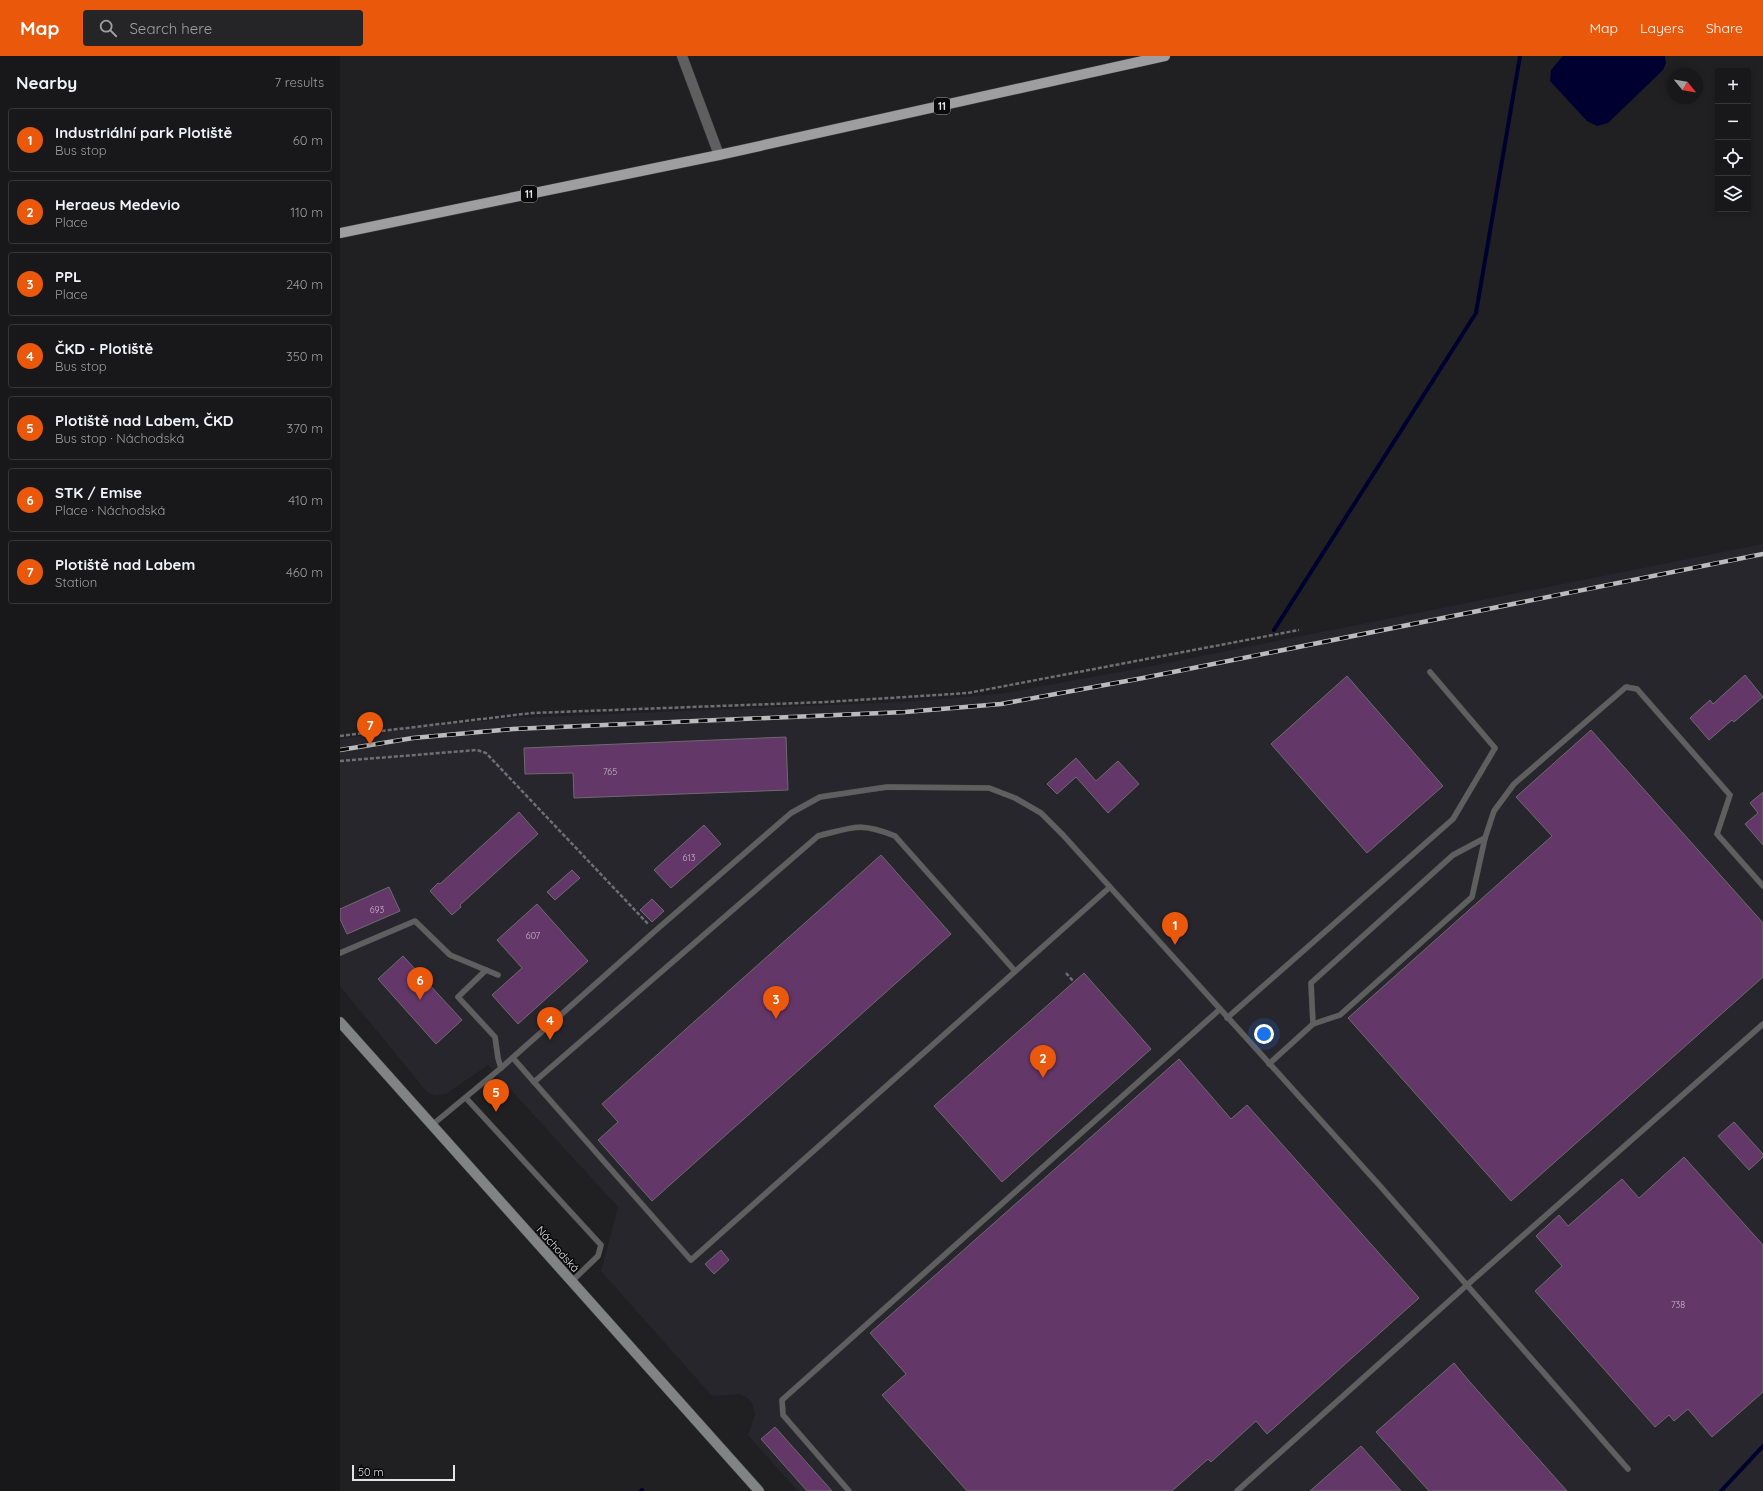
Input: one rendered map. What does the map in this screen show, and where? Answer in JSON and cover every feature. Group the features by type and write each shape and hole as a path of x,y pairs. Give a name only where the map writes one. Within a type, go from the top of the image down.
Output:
{"main road":[{"name":"11","path":"340,233 718,155 1165,56"},
{"name":"Náchodská","path":"340,1022 759,1491"}],"street":[{"path":"682,56 718,155"}],"lane":[{"path":"1227,1018 1453,819 1462,806 1495,748 1430,672"},
{"path":"1269,1064 1313,1024 1340,1015 1472,897 1485,838 1494,811 1514,784 1626,687 1637,689 1730,795 1717,834 1763,886"},
{"path":"432,1125 513,1058 655,931 791,813 820,798 887,787 989,788 1015,798 1041,813 1110,887 1467,1285 1628,1470"},
{"path":"534,1082 818,836 858,826 873,828 895,836 1015,971"},
{"path":"1313,1024 1311,983 1453,855 1485,838"},
{"path":"513,1058 691,1260 1110,887"},
{"path":"340,953 415,921 450,955 498,975"},
{"path":"486,970 458,997 495,1037 501,1068"},
{"path":"849,1491 783,1415 782,1400 1219,1010"},
{"path":"1237,1491 1467,1285 1763,1024"},
{"path":"466,1098 601,1245 598,1256 571,1282"}],"path":[{"path":"340,736 532,713 826,702 968,693 1299,630"},
{"path":"340,761 477,750 486,753 655,931"},
{"path":"1066,973 1074,982"}],"shaded area":[{"path":"1563,56 1665,56 1666,63 1663,70 1608,123 1597,126 1587,121 1550,81 1551,70"},
{"path":"1763,544 1763,1491 798,1491 748,1435 755,1415 753,1405 748,1398 740,1394 712,1396 601,1271 618,1207 488,1065 446,1094 435,1095 427,1092 340,986 340,739 412,728 513,718 905,702 999,694 1141,668"}],"building":[{"path":"1745,675 1763,697 1734,722 1732,720 1709,740 1690,718 1710,700 1713,704"},
{"path":"1347,676 1443,786 1367,853 1271,744"},
{"path":"1591,730 1763,923 1763,977 1511,1201 1348,1018 1552,836 1516,797"},
{"path":"786,737 788,790 574,798 573,773 525,774 524,748"},
{"path":"1076,758 1096,781 1118,761 1139,784 1108,813 1076,777 1057,794 1047,784"},
{"path":"1763,792 1763,845 1745,824 1758,813 1750,803"},
{"path":"519,812 538,834 460,905 461,907 452,915 430,891 438,883 440,884"},
{"path":"704,825 721,844 671,888 654,870"},
{"path":"881,855 951,934 652,1201 598,1140 618,1122 602,1104"},
{"path":"572,870 580,878 555,900 547,892"},
{"path":"389,887 400,911 347,934 340,919 340,909"},
{"path":"652,899 664,911 652,922 640,910"},
{"path":"537,904 588,961 518,1024 492,995 522,968 497,940"},
{"path":"403,956 462,1020 436,1044 378,979"},
{"path":"1084,973 1151,1049 1002,1182 934,1106"},
{"path":"1179,1059 1231,1119 1247,1105 1419,1298 1267,1434 1256,1421 1211,1462 1208,1459 1172,1491 967,1491 882,1395 906,1374 870,1333"},
{"path":"1734,1122 1763,1154 1763,1157 1749,1170 1718,1136"},
{"path":"1684,1157 1763,1245 1763,1392 1712,1437 1688,1409 1674,1421 1669,1415 1655,1427 1535,1291 1562,1266 1536,1236 1559,1215 1568,1226 1622,1179 1639,1198"},
{"path":"721,1250 729,1260 714,1274 705,1264"},
{"path":"1454,1363 1567,1491 1429,1491 1376,1432"},
{"path":"775,1427 832,1491 807,1491 761,1439"},
{"path":"1361,1446 1401,1491 1310,1491"}],"waterway":[{"path":"1274,630 1476,313 1520,56"},
{"path":"1721,1491 1763,1446"}],"railway":[{"path":"340,750 413,738 513,729 905,712 1001,704 1143,678 1763,554"}],"place":[{"name":"Plotiště nad Labem","path":"370,745"},
{"name":"Industriální park Plotiště","path":"1175,945"},
{"name":"STK / Emise","path":"420,1000"},
{"name":"PPL","path":"776,1019"},
{"name":"ČKD - Plotiště","path":"550,1040"},
{"name":"Heraeus Medevio","path":"1043,1078"},
{"name":"Plotiště nad Labem, ČKD","path":"496,1112"}]}
